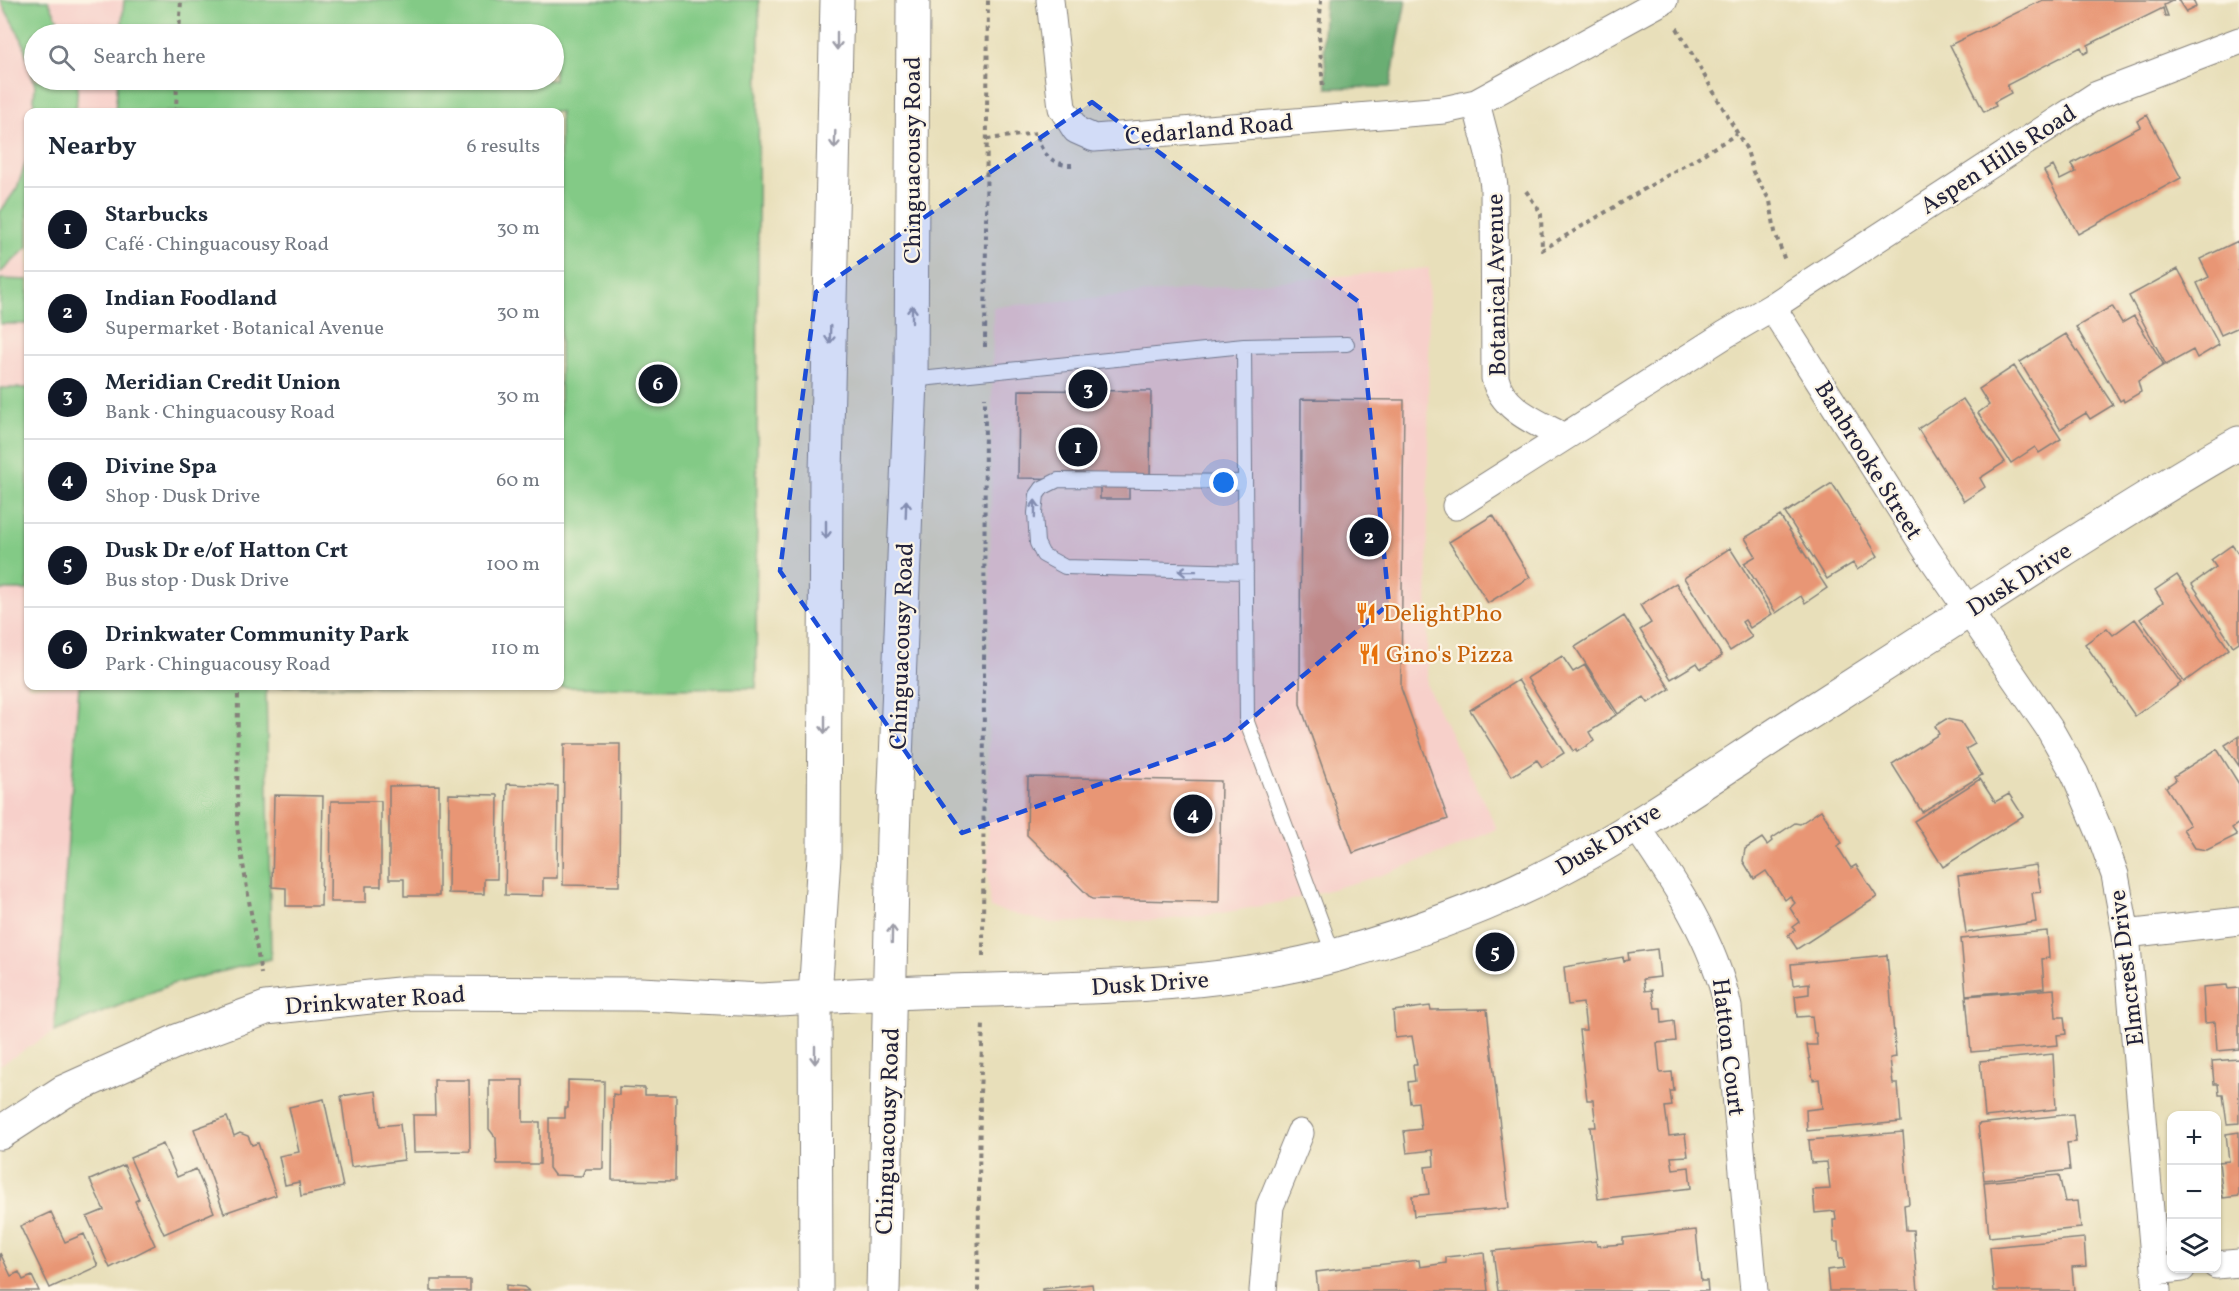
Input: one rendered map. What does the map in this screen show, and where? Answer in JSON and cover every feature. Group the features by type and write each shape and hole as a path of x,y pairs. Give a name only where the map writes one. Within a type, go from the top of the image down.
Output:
{"main road":[{"path":"816,1291 815,997 824,857 826,473 837,0"},
{"name":"Chinguacousy Road","path":"883,1291 893,836 911,380 913,0"},
{"name":"Dusk Drive","path":"815,997 1161,984 1266,971 1334,956 1403,935 1491,902 1555,872 1635,826 1968,611 2239,443"},
{"name":"Drinkwater Road","path":"0,1133 63,1092 177,1041 266,1008 408,993 640,994 761,1000 815,997"}],"street":[{"name":"Cedarland Road","path":"1050,0 1062,108 1076,130 1094,138 1444,110 1476,103"},
{"path":"1476,103 1669,11"},
{"name":"Aspen Hills Road","path":"1772,307 2097,95 2239,41"},
{"name":"Botanical Avenue","path":"1476,103 1490,157 1494,187 1497,388 1517,411 1562,436"},
{"path":"1456,506 1562,436 1772,307"},
{"name":"Banbrooke Street","path":"1772,307 1872,467 1968,611"},
{"name":"Elmcrest Drive","path":"1968,611 2049,729 2075,774 2108,853 2126,934 2156,1281"},
{"name":"Hatton Court","path":"1635,826 1681,892 1708,942 1721,974 1728,1007 1754,1291"},
{"path":"2126,934 2239,921"},
{"path":"1263,1291 1270,1206 1300,1133"},
{"path":"2221,1265 2239,1263"},
{"path":"2156,1281 2173,1273"}],"lane":[{"path":"911,380 1244,346 1347,344"},
{"path":"1244,346 1247,722 1334,956"},
{"path":"1245,482 1059,480 1042,488 1034,504 1037,543 1043,555 1065,567 1246,572"}],"path":[{"path":"180,24 182,0"},
{"path":"983,927 988,0"},
{"path":"1320,0 1319,34 1323,98"},
{"path":"1669,11 1747,150 1753,171 1770,201 1775,232 1788,267"},
{"path":"176,108 177,90"},
{"path":"1517,187 1526,191 1541,213 1542,249 1737,134"},
{"path":"238,690 237,827 266,1008"},
{"path":"978,1291 980,1094 983,1042"}],"highlighted area":[{"path":"1092,102 1359,302 1389,604 1227,739 962,833 780,571 816,292"}],"shaded area":[{"path":"0,0 124,0 122,24 24,24 24,90 117,90 115,108 24,108 24,690 79,690 54,1032 0,1065"},
{"path":"1429,268 1427,686 1497,829 1456,848 1379,876 1288,901 1216,914 1163,920 1050,923 990,908 987,865 993,307"}],"green space":[{"path":"0,0 48,0 60,24 24,24 24,47"},
{"path":"124,0 759,0 756,688 564,687 564,108 115,108 117,90 564,90 564,24 122,24"},
{"path":"1325,0 1406,0 1390,87 1327,88 1323,34"},
{"path":"35,90 77,90 76,108 33,108"},
{"path":"24,168 24,251 0,273 0,212 17,188"},
{"path":"0,279 24,280 24,324 0,324"},
{"path":"0,388 24,388 24,590 0,590"},
{"path":"79,690 266,690 271,959 172,984 54,1032"}],"building":[{"path":"2043,0 2174,0 2164,5 2168,16 2165,16 2163,8 2088,45 2089,51 2084,54 2081,47 2007,85 2011,93 1994,102 1996,106 1984,112 1950,45"},
{"path":"2178,0 2193,0 2196,7 2186,12"},
{"path":"2147,115 2181,178 2078,234 2044,171 2053,166 2060,180 2076,172 2071,164 2140,127 2137,121"},
{"path":"2238,241 2239,327 2221,335 2197,283 2209,277 2200,259"},
{"path":"2178,269 2219,345 2197,358 2193,350 2166,365 2129,296"},
{"path":"2112,306 2122,323 2134,316 2164,365 2138,381 2141,392 2124,402 2123,399 2120,401 2076,327"},
{"path":"2066,334 2113,405 2090,419 2086,413 2060,429 2020,362"},
{"path":"2014,366 2061,439 2039,453 2035,447 2011,463 1978,413 1989,405 1979,389"},
{"path":"1019,390 1151,391 1150,481 1129,480 1129,499 1100,499 1100,479 1018,478"},
{"path":"1301,399 1404,400 1401,688 1448,819 1353,853 1300,704"},
{"path":"1963,399 2005,462 1980,478 1985,487 1964,501 1918,429"},
{"path":"1832,483 1878,556 1857,570 1853,563 1827,579 1785,513"},
{"path":"1493,515 1530,577 1488,603 1449,542"},
{"path":"1780,516 1827,588 1805,603 1801,596 1776,613 1744,563 1756,556 1745,538"},
{"path":"2232,545 2239,555 2239,642 2233,646 2192,584 2216,567 2211,560"},
{"path":"1730,548 1772,614 1750,628 1745,620 1742,622 1752,637 1730,651 1684,578"},
{"path":"2177,575 2229,649 2184,682 2140,619 2163,602 2155,590"},
{"path":"1676,583 1722,656 1701,669 1697,663 1671,679 1640,630 1651,623 1640,605"},
{"path":"1624,616 1670,689 1648,703 1644,697 1618,714 1575,647"},
{"path":"2135,619 2181,683 2135,716 2085,644 2107,628 2113,635"},
{"path":"1562,656 1573,672 1585,665 1616,715 1589,732 1594,741 1577,752 1576,749 1573,751 1527,678"},
{"path":"1518,680 1564,753 1542,767 1537,760 1512,776 1470,710"},
{"path":"1946,719 1961,722 1975,744 1966,749 1982,775 1922,812 1892,764 1939,734 1935,726"},
{"path":"2239,736 2239,766 2225,745"},
{"path":"564,744 620,744 619,886 563,885"},
{"path":"2217,749 2239,784 2239,823 2232,828 2237,835 2207,850 2195,848 2183,829 2190,825 2166,787 2176,780 2174,776"},
{"path":"1028,777 1221,781 1219,902 1092,899 1027,835"},
{"path":"1980,779 1995,802 2009,794 2023,816 1943,867 1914,821"},
{"path":"507,784 558,786 557,878 543,878 543,896 505,895"},
{"path":"439,785 439,896 404,896 404,879 389,879 389,786"},
{"path":"449,794 498,795 497,879 484,879 484,894 448,893"},
{"path":"274,795 323,796 321,906 286,906 286,888 272,887"},
{"path":"331,801 381,801 381,886 366,886 366,902 330,902"},
{"path":"1821,810 1842,843 1837,846 1851,868 1856,865 1877,897 1797,949 1788,935 1795,930 1792,927 1799,922 1790,908 1795,903 1790,896 1785,900 1766,871 1754,879 1743,861 1745,849 1762,838 1767,845 1772,841 1771,839 1795,823 1800,824"},
{"path":"2036,865 2041,892 2032,893 2036,922 1966,933 1958,876"},
{"path":"2047,931 2049,958 2042,959 2044,988 1966,995 1961,939"},
{"path":"1657,949 1660,977 1643,979 1645,991 1652,990 1655,1008 1661,1008 1662,1023 1674,1021 1676,1041 1657,1043 1660,1073 1672,1072 1674,1091 1670,1091 1672,1106 1665,1107 1669,1136 1685,1134 1688,1156 1671,1157 1673,1169 1689,1167 1691,1188 1598,1199 1590,1127 1596,1127 1593,1100 1587,1100 1579,1030 1586,1030 1583,1003 1568,1005 1564,967 1623,957 1624,961 1629,960 1628,953"},
{"path":"1887,955 1896,1057 1890,1058 1893,1084 1898,1084 1901,1122 1807,1131 1806,1110 1822,1108 1819,1079 1813,1080 1807,1045 1817,1045 1816,1033 1814,1033 1812,1016 1797,1017 1795,996 1809,994 1809,983 1793,985 1791,964"},
{"path":"2227,985 2228,989 2239,988 2239,1049 2217,1051 2215,1022 2205,1023 2203,987"},
{"path":"2054,989 2056,1017 2064,1017 2066,1034 2057,1035 2058,1045 1971,1052 1966,996"},
{"path":"1430,1006 1431,1010 1487,1009 1509,1208 1414,1216 1412,1196 1429,1194 1425,1167 1434,1166 1433,1150 1407,1153 1404,1131 1421,1129 1418,1102 1410,1103 1408,1082 1415,1081 1413,1065 1417,1065 1412,1036 1395,1038 1393,1011"},
{"path":"2053,1054 2056,1109 1985,1117 1980,1061"},
{"path":"2239,1059 2239,1123 2227,1124 2223,1095 2219,1095 2218,1084 2214,1084 2212,1061"},
{"path":"434,1080 469,1080 470,1151 414,1152 413,1115 435,1115"},
{"path":"489,1080 523,1080 523,1122 540,1122 540,1164 497,1164 496,1138 489,1129"},
{"path":"568,1080 604,1081 603,1169 585,1169 582,1176 554,1175 549,1168 549,1118 565,1118 565,1108 568,1108"},
{"path":"619,1087 645,1088 645,1095 676,1095 675,1181 612,1180 613,1094 619,1095"},
{"path":"376,1091 380,1126 400,1124 404,1160 351,1167 341,1096"},
{"path":"324,1099 343,1187 301,1196 299,1182 285,1185 279,1156 299,1152 289,1107"},
{"path":"2073,1114 2076,1142 2067,1143 2070,1170 1984,1180 1978,1124"},
{"path":"227,1117 234,1136 240,1133 248,1136 252,1145 258,1143 276,1195 224,1213 194,1129"},
{"path":"1903,1132 1909,1204 1904,1205 1906,1230 1913,1230 1918,1291 1829,1291 1827,1270 1844,1268 1843,1258 1839,1259 1838,1242 1834,1242 1835,1211 1815,1213 1813,1190 1830,1189 1827,1162 1811,1163 1809,1140"},
{"path":"2239,1132 2239,1196 2223,1198 2221,1162 2229,1161 2226,1134"},
{"path":"163,1144 177,1177 196,1169 214,1212 164,1234 130,1158"},
{"path":"124,1165 139,1199 135,1201 155,1245 110,1268 87,1217 104,1210 90,1180"},
{"path":"2059,1175 2065,1202 2078,1201 2081,1228 1989,1237 1984,1182"},
{"path":"51,1212 65,1242 84,1234 98,1266 50,1288 20,1226"},
{"path":"1696,1230 1701,1281 1707,1281 1708,1291 1498,1291 1493,1251 1596,1241 1597,1246 1623,1244 1623,1238"},
{"path":"2084,1238 2086,1266 2072,1267 2074,1291 1994,1291 1990,1247"},
{"path":"0,1253 11,1276 19,1272 23,1280 32,1276 39,1291 0,1291"},
{"path":"1484,1253 1488,1291 1318,1291 1316,1272 1419,1260 1420,1267 1446,1263 1446,1257"},
{"path":"431,1280 470,1280 470,1291 431,1291"},
{"path":"1092,1284 1093,1291 1042,1291 1042,1289"},
{"path":"506,1285 524,1287 529,1291 506,1291"}],"place":[{"name":"Drinkwater Community Park","path":"658,384"},
{"name":"Meridian Credit Union","path":"1088,389"},
{"name":"Starbucks","path":"1078,447"},
{"name":"Indian Foodland","path":"1369,537"},
{"name":"DelightPho","path":"1366,613"},
{"name":"Gino's Pizza","path":"1369,654"},
{"name":"Divine Spa","path":"1193,814"},
{"name":"Dusk Dr e/of Hatton Crt","path":"1495,952"}]}
